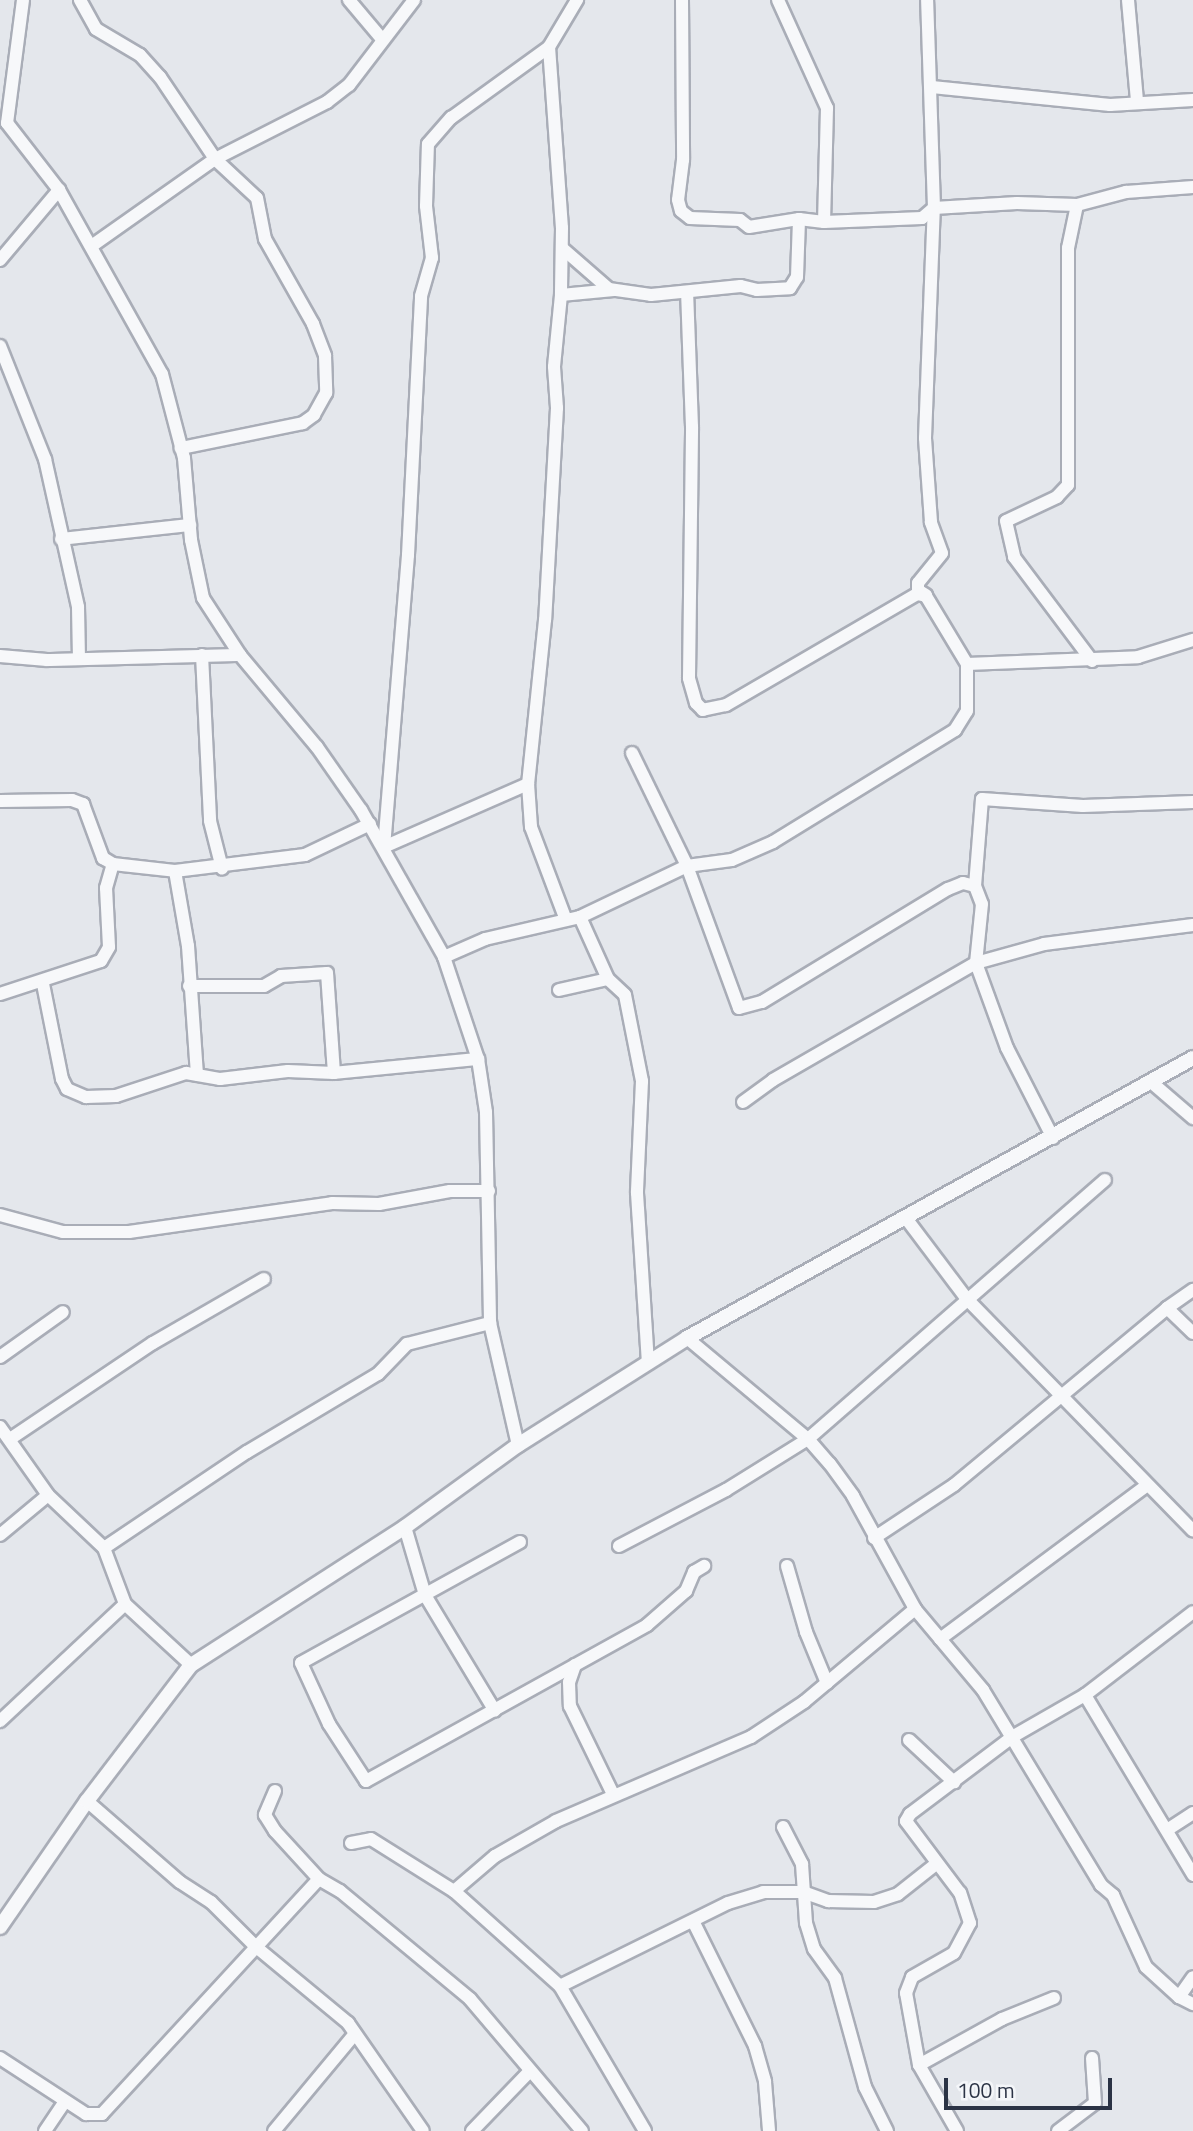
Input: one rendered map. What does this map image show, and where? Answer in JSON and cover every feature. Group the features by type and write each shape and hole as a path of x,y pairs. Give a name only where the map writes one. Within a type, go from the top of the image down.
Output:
{"street":[{"path":"23,0 4,123 59,190 93,245 162,374 181,448 190,525 203,598 240,655 317,747 370,824 444,957 478,1059 486,1112 490,1323 518,1445"},
{"path":"80,0 85,16 96,29 140,55 160,77 215,159 257,198 265,239 320,340 328,382 321,405 303,423 181,448"},
{"path":"349,0 382,39"},
{"path":"93,245 215,159 327,103 349,85 414,0"},
{"path":"384,847 409,543 421,296 432,258 426,206 428,144 451,118 549,47 576,0"},
{"path":"682,0 681,211 690,218 740,220 749,226 799,219 824,222 922,218 934,208 1017,203 1077,205 1126,192 1193,187"},
{"path":"778,0 827,108 824,222"},
{"path":"444,957 485,939 580,917 687,866 732,860 773,842 955,730 967,711 967,664 926,596 918,590 918,583 942,553 931,522 925,438 934,208 927,0"},
{"path":"1128,0 1137,101"},
{"path":"549,47 562,248 561,295 554,367 557,408 545,620 528,784 531,827 566,920"},
{"path":"932,87 1048,101 1121,105 1137,101 1193,100"},
{"path":"0,260 59,190"},
{"path":"1077,205 1068,248 1068,485 1057,497 1006,521 1014,557 1092,661"},
{"path":"562,248 599,281 651,295 741,286 757,290 792,286 798,274 799,219"},
{"path":"561,295 621,289"},
{"path":"687,293 692,427 689,678 696,703 704,710 726,705 909,597 926,596"},
{"path":"0,346 45,459 78,607 79,658"},
{"path":"61,539 190,525"},
{"path":"967,664 1092,661 1138,657 1193,640"},
{"path":"202,655 210,821 222,868"},
{"path":"0,656 79,658 240,655"},
{"path":"632,753 687,866 739,1008 762,1002 948,889 963,883 975,886"},
{"path":"384,847 528,784"},
{"path":"0,801 72,800 83,804 97,849 113,864 175,871 222,868 305,855 370,824"},
{"path":"1053,1138 1007,1048 976,963 982,904 975,886 982,800 1083,806 1193,802"},
{"path":"0,994 43,984 93,966 107,954 106,888 113,864"},
{"path":"175,871 188,946 197,1075"},
{"path":"580,917 608,979 625,995 642,1081 637,1193 648,1363"},
{"path":"743,1102 772,1080 976,963 1044,944 1193,925"},
{"path":"189,986 264,986 281,976 327,973 334,1073"},
{"path":"559,990 608,979"},
{"path":"43,984 62,1079 77,1095 116,1096 170,1076 197,1075 220,1079 288,1071 334,1073 478,1059"},
{"path":"0,1927 87,1801 191,1665 405,1527 518,1445 687,1338 1053,1138 1193,1058"},
{"path":"1150,1082 1193,1118"},
{"path":"619,1546 726,1490 808,1438 1105,1180"},
{"path":"0,1215 63,1232 129,1232 331,1203 379,1204 450,1191 489,1191"},
{"path":"905,1217 966,1298 1193,1531"},
{"path":"10,1439 153,1343 264,1279"},
{"path":"874,1538 954,1485 1167,1308 1193,1290"},
{"path":"1167,1308 1193,1333"},
{"path":"0,1357 62,1312"},
{"path":"104,1548 247,1452 378,1374 407,1344 490,1323"},
{"path":"687,1338 808,1438 853,1496 915,1609 983,1690 1101,1885 1113,1895 1146,1967 1179,1997 1193,2004"},
{"path":"0,1427 48,1495 104,1548 125,1604 191,1665"},
{"path":"940,1639 1147,1485"},
{"path":"0,1535 48,1495"},
{"path":"405,1527 425,1595 495,1710"},
{"path":"520,1542 301,1663 329,1724 366,1781 647,1625 686,1591 694,1572 704,1566"},
{"path":"788,1566 806,1632 827,1683"},
{"path":"0,1721 125,1604"},
{"path":"454,1891 495,1856 613,1794 751,1737 827,1683 915,1609"},
{"path":"957,2131 919,2065 911,2035 908,1983 954,1953 970,1923 960,1892 936,1864 906,1821 1012,1737 1085,1695 1193,1612"},
{"path":"575,1665 569,1682 570,1706 613,1794"},
{"path":"1085,1695 1193,1875"},
{"path":"909,1740 954,1782"},
{"path":"275,1791 268,1805 267,1822 318,1879 340,1891 470,1999 582,2131"},
{"path":"87,1801 180,1882 211,1902 255,1946 348,2023 423,2131"},
{"path":"1167,1830 1193,1813"},
{"path":"783,1827 802,1864 803,1892 814,1949 835,1978 865,2087 887,2131"},
{"path":"351,1843 371,1839 454,1891 560,1986 645,2131"},
{"path":"560,1986 693,1921 763,1892 803,1892 828,1901 874,1902 898,1894 936,1864"},
{"path":"0,2058 91,2116 106,2111 318,1879"},
{"path":"693,1921 755,2046 765,2082 769,2128 757,2131"},
{"path":"1179,1997 1193,1978"},
{"path":"919,2065 1002,2019 1054,1998"},
{"path":"274,2131 354,2035"},
{"path":"1058,2131 1095,2103 1092,2058"},
{"path":"472,2131 529,2071"},
{"path":"45,2131 65,2101"}]}
